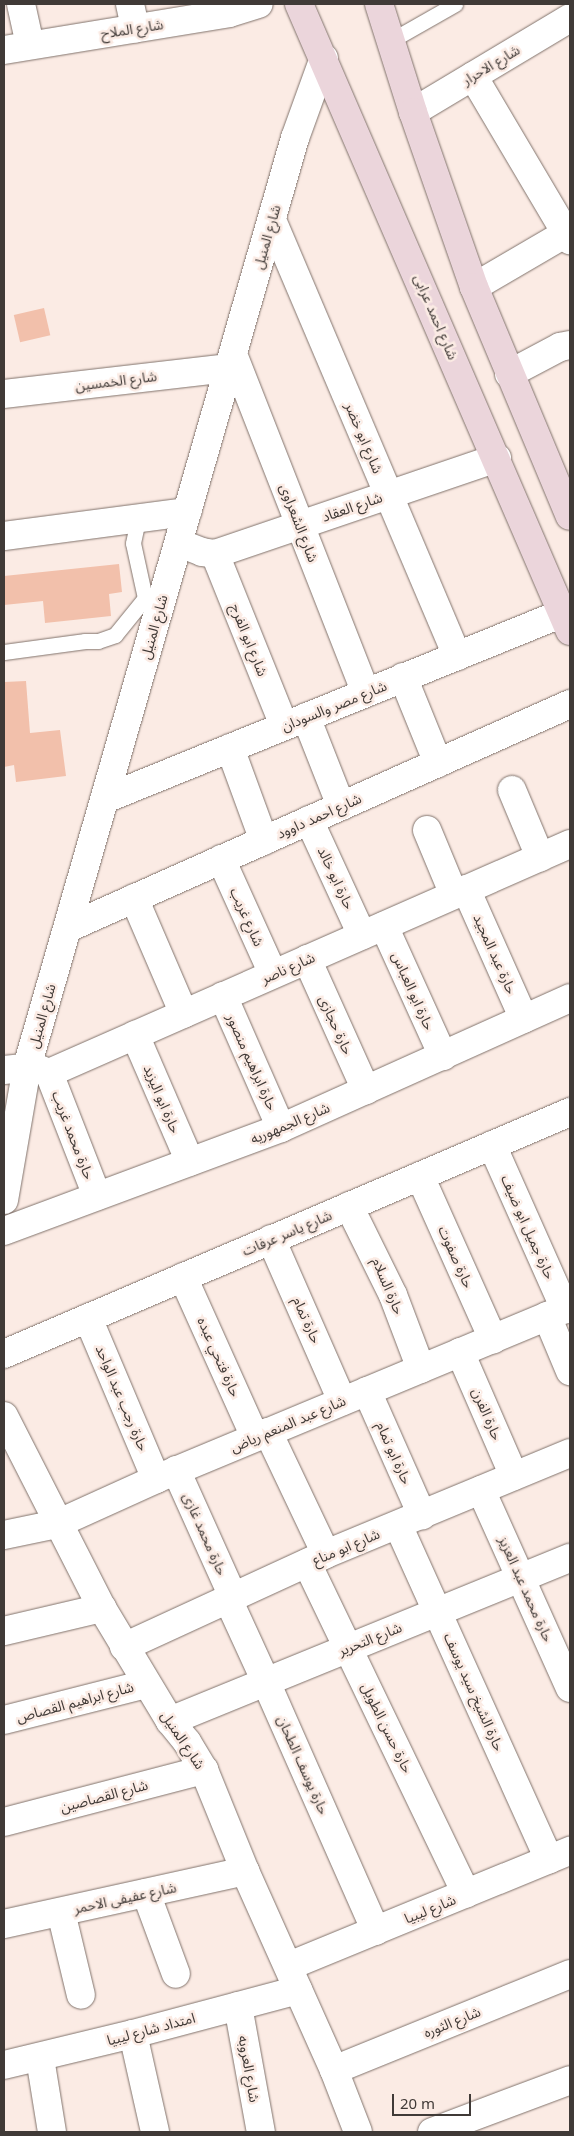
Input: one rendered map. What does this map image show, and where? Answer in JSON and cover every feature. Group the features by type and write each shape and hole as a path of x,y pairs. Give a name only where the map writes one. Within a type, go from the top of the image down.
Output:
{"street":[{"path":"21,4 30,45"},
{"name":"شارع الملاح","path":"4,50 30,45 133,16 229,13 259,4"},
{"name":"شارع احمد عرابى","path":"299,4 497,458 566,622"},
{"path":"379,4 413,112 474,286 509,374 568,502"},
{"name":"شارع الاحرار","path":"413,112 570,18"},
{"name":"شارع المنيل","path":"4,1200 27,1070 295,138 324,58"},
{"path":"473,76 569,235 474,286"},
{"name":"شارع ابو خضر","path":"272,220 457,656"},
{"path":"509,374 560,347 570,345"},
{"name":"شارع الخمسين","path":"4,394 231,361"},
{"name":"شارع الشعراوى","path":"231,361 300,525 366,693"},
{"name":"شارع العقاد","path":"215,554 497,458"},
{"path":"4,536 188,512"},
{"path":"179,543 196,550 215,554"},
{"name":"شارع ابو الفرج","path":"215,554 295,721 341,806"},
{"name":"شارع مصر والسودان","path":"105,799 457,656 566,622"},
{"path":"404,677 438,763"},
{"name":"شارع احمد داوود","path":"68,928 570,704"},
{"path":"230,748 264,841"},
{"path":"512,790 540,857"},
{"name":"حارة ابو خالد","path":"309,820 373,930"},
{"name":"حارة عبد المجيد","path":"427,830 524,1019"},
{"name":"شارع ناصر","path":"27,1070 135,1035 570,844"},
{"name":"شارع غريب","path":"222,859 274,974"},
{"path":"134,898 184,1014"},
{"name":"حارة ابو العباس","path":"373,930 442,1056"},
{"name":"حارة حجازى","path":"307,959 366,1090"},
{"name":"حارة ابراهيم منصور","path":"223,996 281,1128"},
{"name":"شارع الجمهوريه","path":"4,1231 281,1128 570,998"},
{"name":"حارة ابو اليزيد","path":"135,1035 190,1162"},
{"name":"حارة محمد غريب","path":"27,1070 97,1196"},
{"name":"شارع ياسر عرفات","path":"4,1354 570,1112"},
{"name":"حارة جميل ابو ضيف","path":"492,1145 561,1311 570,1372"},
{"name":"حارة صفوت","path":"420,1176 493,1339"},
{"name":"حارة السلام","path":"349,1206 392,1295 421,1369"},
{"name":"حارة تمام","path":"271,1239 354,1396"},
{"name":"حارة فتحي عبده","path":"183,1277 261,1435 316,1559"},
{"name":"شارع عبد المنعم رياض","path":"4,1535 57,1524 166,1474 561,1311"},
{"name":"حارة رجب عبد الواحد","path":"88,1318 166,1474"},
{"name":"حارة الفرن","path":"460,1352 514,1476"},
{"name":"حارة ابو تمام","path":"354,1396 410,1520"},
{"name":"شارع المنيل","path":"4,1416 10,1443 57,1524 124,1647 170,1721 187,1742 204,1770 245,1871 334,2070 358,2132"},
{"name":"شارع ابو مناع","path":"124,1647 316,1559 514,1476 568,1459"},
{"name":"حارة محمد غازى","path":"166,1474 230,1598"},
{"name":"حارة محمد عبد العزيز","path":"481,1490 570,1688"},
{"name":"حارة الشيخ سيد يوسف","path":"410,1520 438,1611 560,1855"},
{"name":"شارع التحرير","path":"170,1721 570,1558"},
{"name":"حارة حسن الطويل","path":"316,1559 349,1648 466,1894"},
{"name":"حارة يوسف الطحان","path":"230,1598 376,1931"},
{"path":"4,1631 102,1608"},
{"name":"شارع ابراهيم القصاص","path":"4,1720 146,1684"},
{"name":"شارع القصاصين","path":"4,1822 204,1770"},
{"name":"شارع ليبيا","path":"294,1978 376,1931 560,1855"},
{"name":"شارع عفيفى الاحمر","path":"4,1924 245,1871"},
{"path":"146,1893 176,1974"},
{"path":"61,1912 81,1995"},
{"name":"شارع الثوره","path":"334,2070 570,1974"},
{"name":"امتداد شارع ليبيا","path":"4,2065 40,2058 238,2006 294,1978"},
{"name":"شارع العروبه","path":"238,2006 261,2132"},
{"path":"133,2034 155,2132"},
{"path":"40,2058 52,2132"},
{"path":"432,2132 570,2080"}],"lane":[{"path":"390,41 455,4"},
{"path":"4,652 85,641 98,641 115,636 145,598 132,543 138,519"}],"building":[{"path":"44,308 50,335 20,342 14,315"},
{"path":"119,564 122,592 109,594 111,616 45,623 43,601 4,605 4,576"},
{"path":"26,681 30,733 60,730 66,776 16,782 14,765 4,767 4,682"}]}
